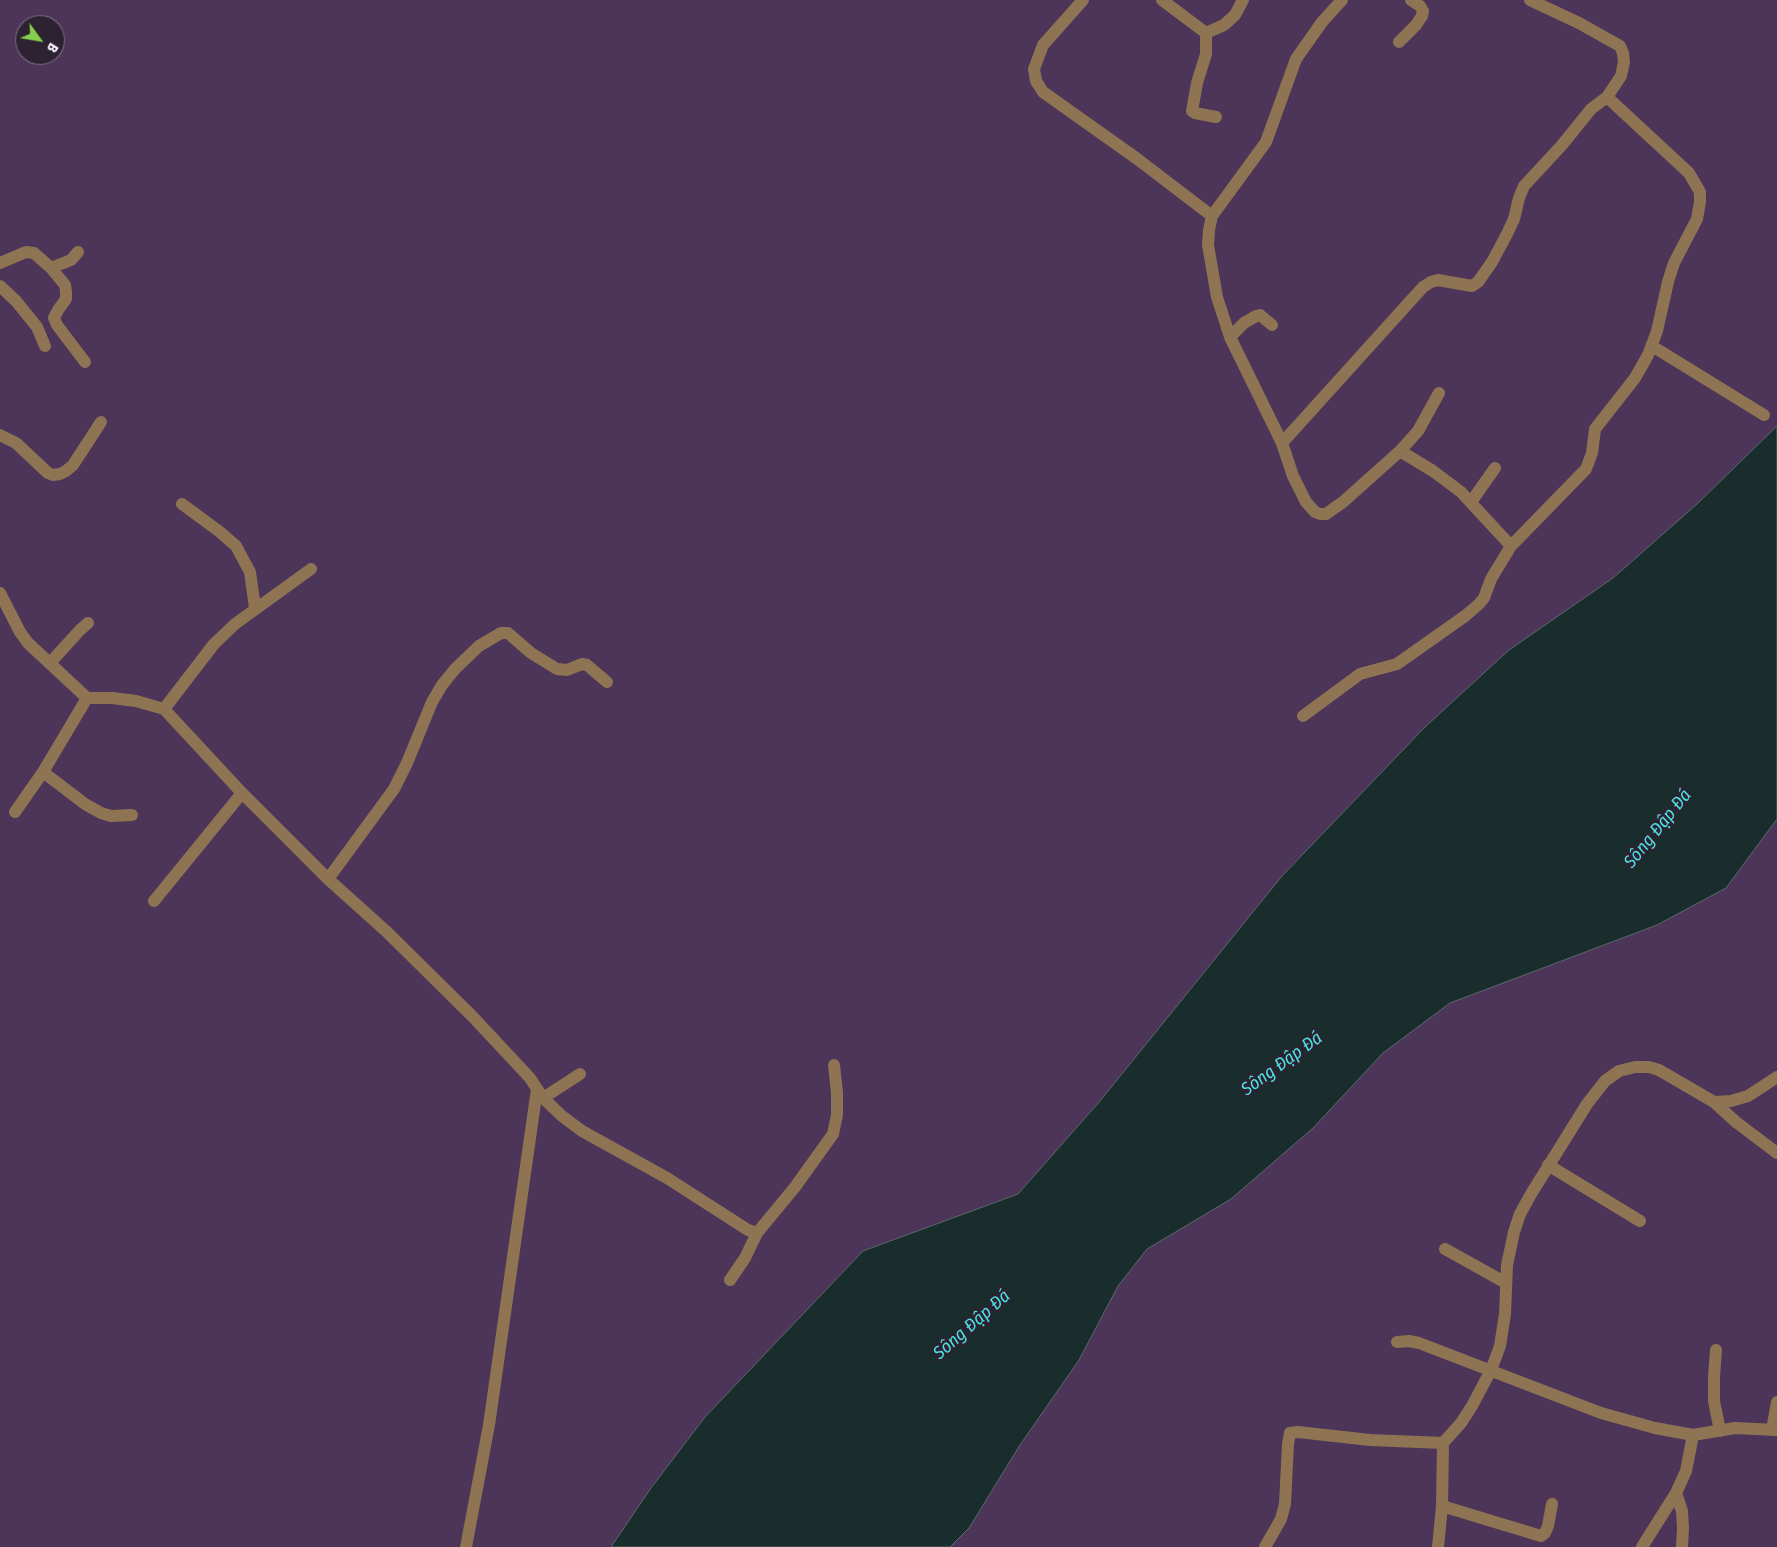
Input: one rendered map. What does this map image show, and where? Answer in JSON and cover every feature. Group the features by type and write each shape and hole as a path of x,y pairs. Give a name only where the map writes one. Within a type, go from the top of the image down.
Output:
{"street":[{"path":"1083,0 1043,45 1034,69 1036,81 1044,92 1136,158 1212,216"},
{"path":"1162,0 1206,33"},
{"path":"1206,33 1224,25 1235,15 1243,0"},
{"path":"1342,0 1322,22 1296,59 1266,142 1212,216 1209,230 1209,258 1217,297 1230,336 1282,443 1293,476 1306,502 1315,512 1326,514 1337,507 1400,451 1418,431 1439,394"},
{"path":"1399,42 1422,16 1423,11 1420,6 1411,0"},
{"path":"1282,443 1423,287 1438,280 1472,286 1478,282 1492,262 1507,234 1514,219 1524,186 1562,145 1591,109 1607,97 1620,76 1624,62 1624,53 1620,46 1579,23 1530,0"},
{"path":"1206,33 1206,54 1197,83 1192,111 1216,117"},
{"path":"1303,716 1360,674 1397,664 1479,604 1484,598 1491,579 1511,546 1586,469 1592,454 1595,429 1635,378 1652,346 1674,263 1697,219 1700,192 1689,173 1607,97"},
{"path":"0,263 26,252 34,253 51,268 65,285 66,292 66,299 54,318 57,325 85,362"},
{"path":"51,268 71,260 78,252"},
{"path":"0,286 16,301 37,327 45,346"},
{"path":"1230,336 1244,323 1256,316 1260,315 1272,325"},
{"path":"1652,346 1764,415"},
{"path":"0,435 16,443 48,473 53,475 60,474 73,465 100,422"},
{"path":"1400,451 1450,483 1471,502 1511,546"},
{"path":"1471,502 1495,468"},
{"path":"182,504 236,546 250,572 255,608"},
{"path":"164,709 214,644 235,624 311,569"},
{"path":"0,593 20,632 28,643 87,698 128,700 164,709 242,793 328,879 387,932 473,1017 530,1078 540,1093 562,1116 582,1130 667,1178 737,1224 757,1233"},
{"path":"50,663 88,623"},
{"path":"328,879 394,789 407,763 432,702 442,685 455,668 479,646 500,633 508,633 531,653 552,667 567,670 587,664 607,682"},
{"path":"15,812 43,772 87,698"},
{"path":"43,772 85,804 101,812 111,816 132,815"},
{"path":"154,901 242,793"},
{"path":"730,1280 745,1258 757,1233 795,1188 833,1134 837,1115 834,1065"},
{"path":"1438,1547 1442,1506 1443,1443 1461,1423 1472,1406 1491,1370 1500,1346 1505,1314 1506,1266 1520,1214 1548,1165 1587,1104 1605,1081 1619,1071 1635,1067 1649,1067 1659,1070 1714,1102 1736,1122 1777,1153"},
{"path":"540,1093 580,1074"},
{"path":"1714,1102 1731,1101 1748,1096 1777,1077"},
{"path":"466,1547 489,1425 540,1093"},
{"path":"1548,1165 1640,1221"},
{"path":"1445,1249 1506,1283"},
{"path":"1397,1342 1409,1341 1419,1343 1627,1421 1693,1435 1735,1428 1774,1430 1777,1402"},
{"path":"1716,1350 1714,1394 1720,1431"},
{"path":"1265,1547 1281,1520 1285,1504 1290,1433 1298,1432 1370,1440 1443,1443"},
{"path":"1642,1547 1676,1493 1686,1471 1693,1435"},
{"path":"1676,1493 1682,1519 1682,1547"},
{"path":"1442,1506 1541,1536 1545,1533 1548,1526 1552,1504"}],"water":[{"name":"Sông Đập Đá","path":"1777,426 1777,819 1726,888 1657,925 1450,1003 1383,1053 1313,1128 1231,1199 1147,1249 1118,1286 1079,1360 1020,1445 969,1528 950,1547 611,1547 651,1488 705,1417 863,1251 1018,1194 1100,1101 1282,876 1425,727 1509,650 1613,578 1696,505"}]}
